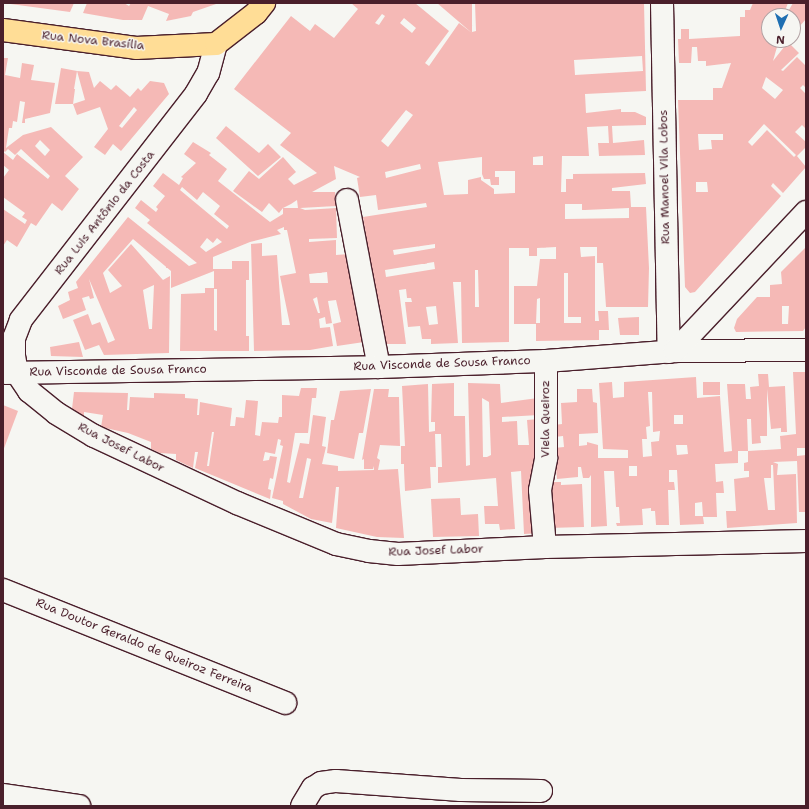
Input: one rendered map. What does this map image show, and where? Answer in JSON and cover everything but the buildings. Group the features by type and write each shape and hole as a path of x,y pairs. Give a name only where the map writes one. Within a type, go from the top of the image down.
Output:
{"main road":[{"path":"216,44 256,13 264,3"},
{"name":"Rua Nova Brasília","path":"3,30 136,48 216,44"}],"street":[{"name":"Rua Manoel Vila Lobos","path":"662,3 672,351"},
{"name":"Rua Luis Antônio da Costa","path":"10,373 14,338 21,320 196,94 208,73 216,44"},
{"path":"347,200 379,367"},
{"path":"672,351 806,212"},
{"name":"Rua Visconde de Sousa Franco","path":"10,373 379,367 546,361 672,351 806,350"},
{"name":"Viela Queiroz","path":"545,547 540,490 546,458 546,361"},
{"name":"Rua Josef Labor","path":"10,373 56,413 94,436 237,503 336,544 368,551 398,554 545,547 806,541"},
{"name":"Rua Doutor Geraldo de Queiroz Ferreira","path":"3,590 286,703"},
{"path":"302,806 313,788 321,783 336,781 461,790 541,791"},
{"path":"3,795 79,806"}]}
